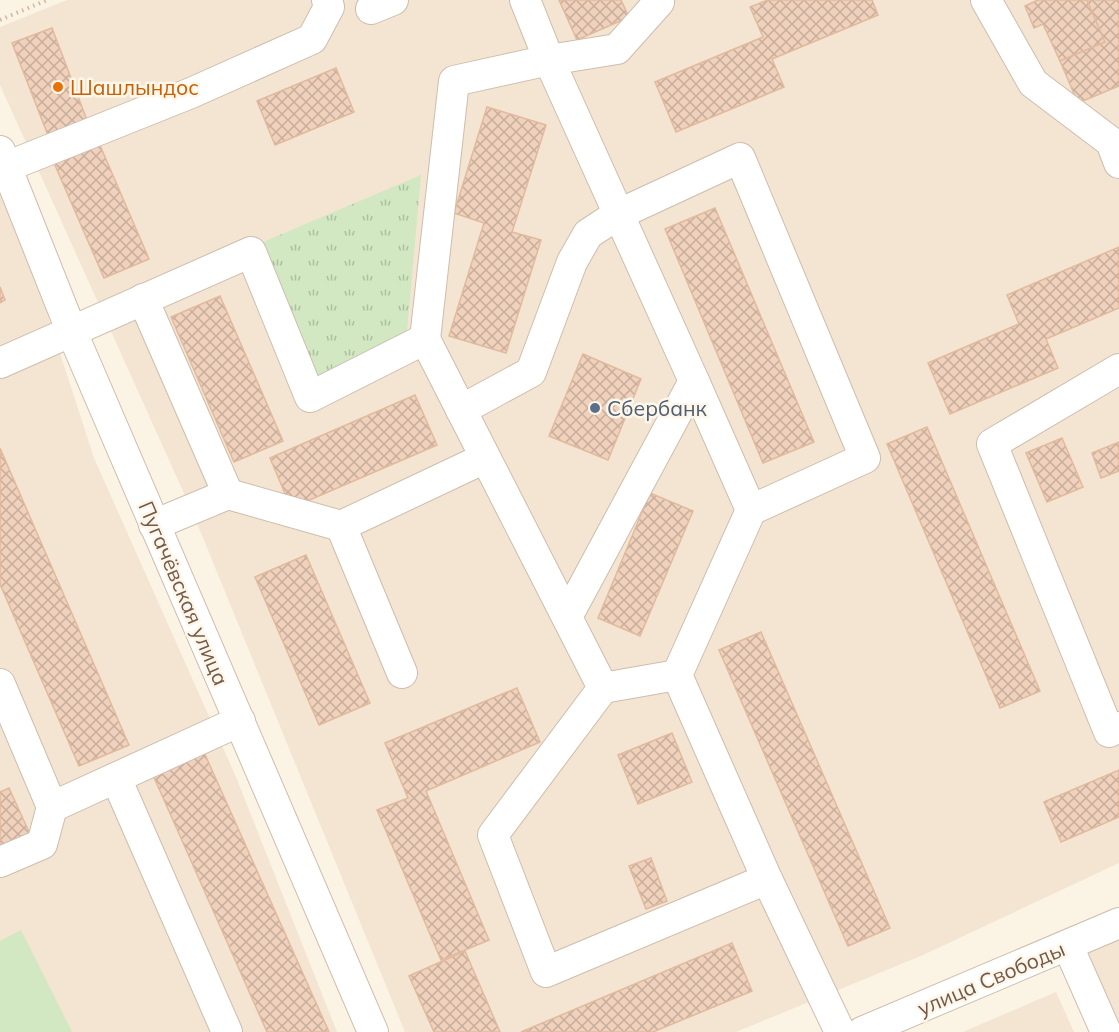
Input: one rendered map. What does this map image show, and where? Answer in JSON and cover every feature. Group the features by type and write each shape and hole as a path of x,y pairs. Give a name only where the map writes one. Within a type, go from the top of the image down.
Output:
{"street":[{"path":"3,159 191,93 312,39 329,7 327,0"},
{"path":"525,0 549,60 751,510"},
{"path":"986,0 1033,83 1111,142 1119,163"},
{"path":"603,688 425,339 454,81 549,60 617,49 661,1"},
{"path":"461,410 531,372 572,262 588,234 618,215 740,158 865,458 751,510 677,675 767,879 840,1032"},
{"name":"Пугачёвская улица","path":"3,159 71,330 373,1032"},
{"path":"0,363 251,252 310,397 425,339"},
{"path":"143,299 228,494"},
{"path":"1119,369 992,444 1109,732 1119,727"},
{"path":"567,617 694,381"},
{"path":"154,525 228,494 341,526 485,458"},
{"path":"341,526 402,673"},
{"path":"677,675 603,688 493,835 546,972 767,879"},
{"path":"0,684 52,807 42,844 0,862"},
{"path":"52,807 240,721"},
{"path":"116,778 227,1032"},
{"name":"улица Свободы","path":"862,1032 1119,923"},
{"path":"1068,946 1106,1032"}],"path":[{"path":"0,20 47,0"}],"shaded area":[{"path":"67,0 1119,0 1119,863 923,955 736,1032 405,1032 192,511 0,85 0,27"},
{"path":"0,178 10,199 94,458 236,777 337,1032 0,1032"},
{"path":"1119,934 1119,1025 1086,948"},
{"path":"1056,992 1074,1032 963,1032"}],"green space":[{"path":"421,175 406,342 315,378 263,242"},
{"path":"21,930 72,1032 0,1032 0,941"}],"building":[{"path":"559,0 621,0 629,17 577,40"},
{"path":"768,0 872,0 878,15 772,59 784,87 676,132 655,82 763,37 750,7"},
{"path":"1038,0 1087,0 1105,42 1060,61 1043,24 1034,28 1025,6"},
{"path":"1087,0 1119,0 1119,86 1078,103 1060,61 1105,42"},
{"path":"52,28 90,128 51,143 12,43"},
{"path":"336,68 354,112 275,145 257,101"},
{"path":"487,107 546,125 512,232 541,240 506,353 449,336 484,223 454,213"},
{"path":"99,143 149,259 104,278 54,163"},
{"path":"715,208 814,442 763,463 665,229"},
{"path":"1119,247 1119,308 1046,339 1058,368 950,414 928,363 1019,324 1007,295"},
{"path":"0,287 5,300 0,303"},
{"path":"220,296 283,441 234,462 171,317"},
{"name":"Сбербанк","path":"583,354 641,379 608,460 549,436"},
{"path":"415,395 437,445 291,508 270,458"},
{"path":"927,427 1040,691 1000,708 887,444"},
{"path":"1062,438 1083,487 1047,502 1026,453"},
{"path":"1119,442 1119,471 1101,478 1092,453"},
{"path":"0,448 129,745 79,766 0,584"},
{"path":"650,493 693,511 640,636 598,618"},
{"path":"306,555 370,703 319,725 255,577"},
{"path":"761,632 890,928 848,946 719,650"},
{"path":"517,688 540,742 426,791 489,940 441,960 377,810 408,798 385,743"},
{"path":"672,733 692,782 638,804 618,755"},
{"path":"203,750 329,1032 267,1032 152,773"},
{"path":"1119,770 1119,817 1061,842 1044,802"},
{"path":"9,788 30,834 0,847 0,792"},
{"path":"651,858 667,901 646,909 629,866"},
{"path":"732,943 752,991 653,1032 521,1032"},
{"path":"465,951 500,1032 434,1032 409,976"}],"place":[{"name":"Шашлындос","path":"58,87"},
{"name":"Сбербанк","path":"595,408"}]}
